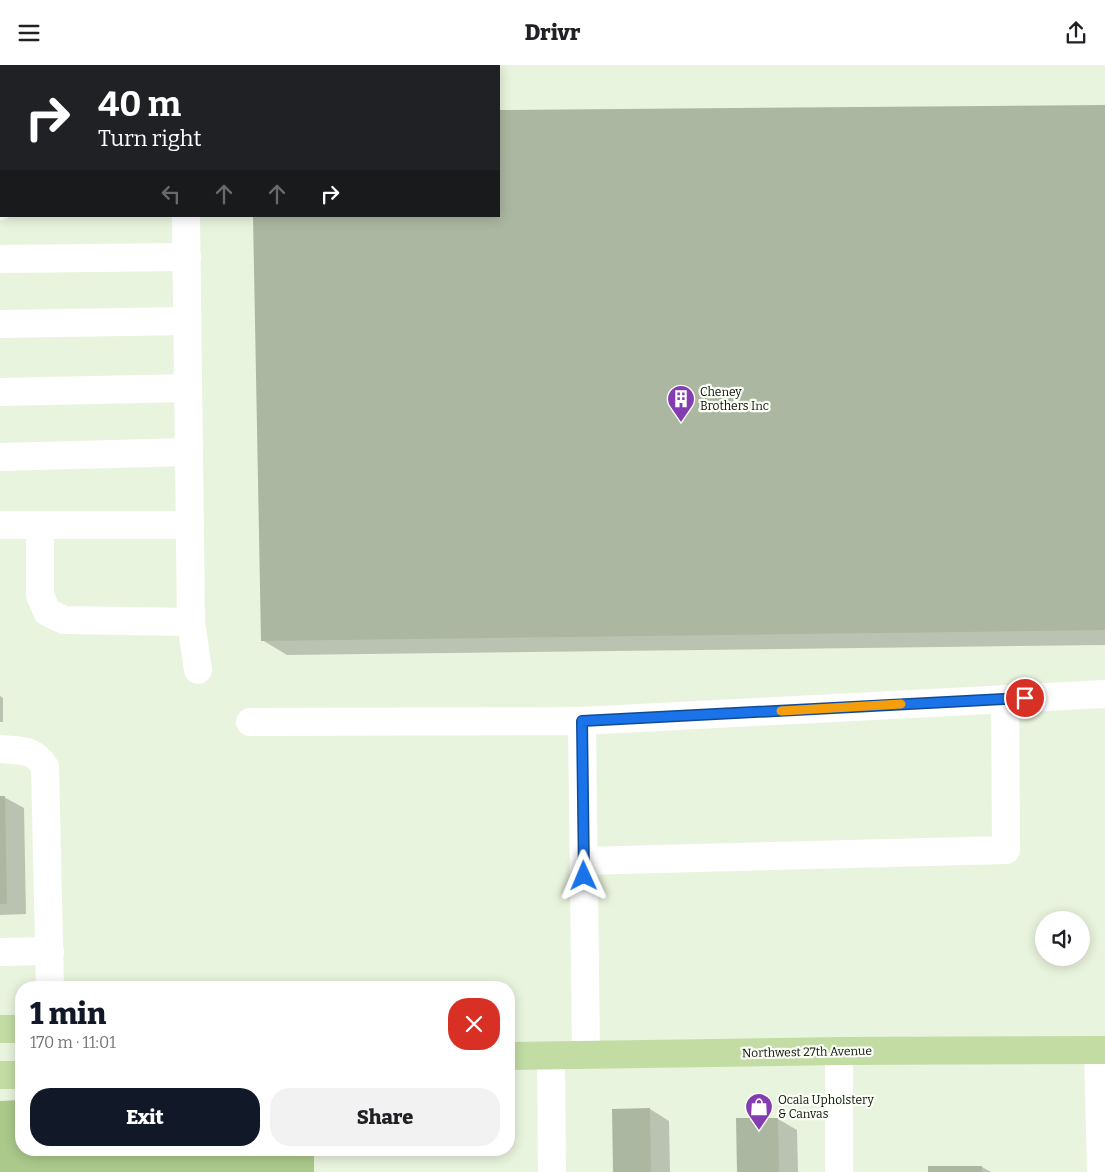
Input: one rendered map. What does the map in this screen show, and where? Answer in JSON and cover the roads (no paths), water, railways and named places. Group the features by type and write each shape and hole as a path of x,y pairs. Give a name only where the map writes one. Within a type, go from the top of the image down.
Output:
{"main road":[{"path":"0,1029 15,1029"},
{"name":"Northwest 27th Avenue","path":"515,1055 1102,1050"},
{"path":"0,1075 15,1075"}],"street":[{"path":"186,217 191,621 198,670"},
{"path":"0,259 186,257"},
{"path":"0,324 187,321"},
{"path":"0,392 188,388"},
{"path":"0,457 189,452"},
{"path":"0,525 190,525"},
{"path":"40,525 40,595 47,612 64,620 191,621"},
{"path":"250,722 582,721 1105,694"},
{"path":"584,861 1006,850 1005,699"},
{"path":"582,721 586,1055"},
{"path":"0,749 29,751 39,758 45,767 50,981"},
{"path":"0,952 50,951"},
{"path":"1101,1172 1102,1050"},
{"path":"839,1051 839,1172"},
{"path":"551,1056 552,1172"}],"place":[{"name":"Cheney Brothers Inc","path":"681,423"},
{"name":"Ocala Upholstery & Canvas","path":"759,1131"}]}
